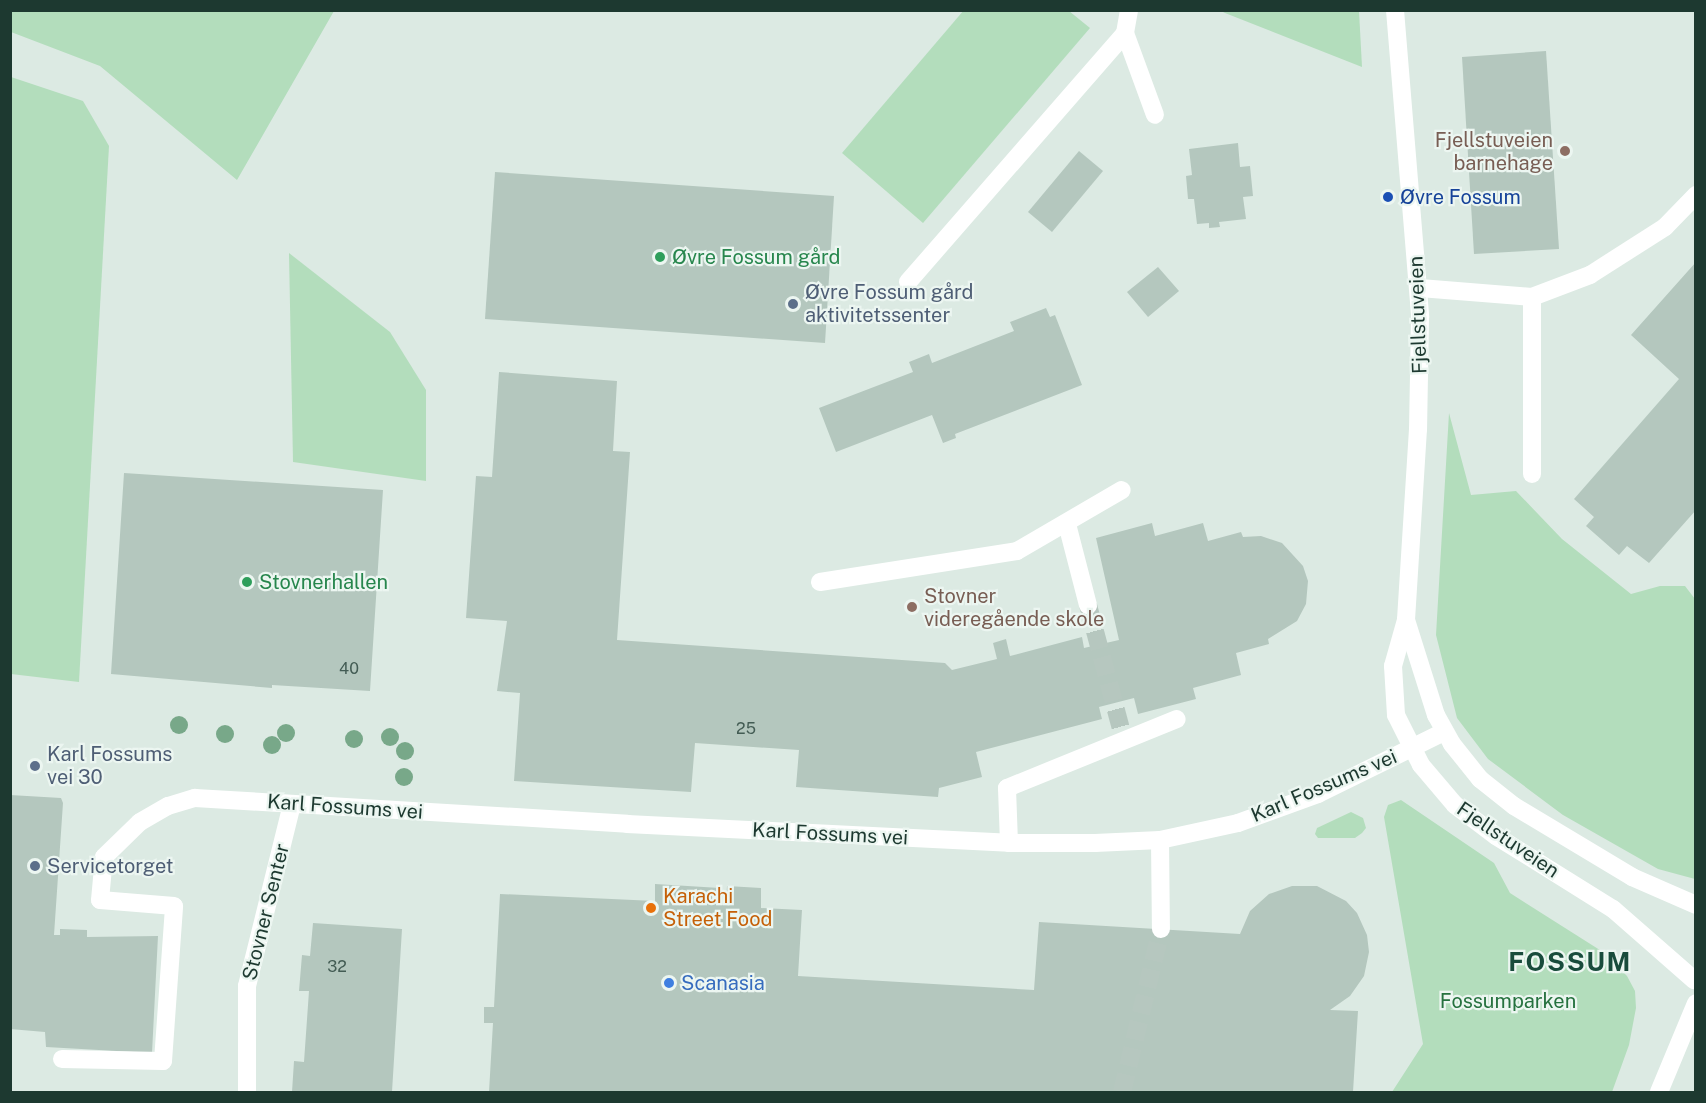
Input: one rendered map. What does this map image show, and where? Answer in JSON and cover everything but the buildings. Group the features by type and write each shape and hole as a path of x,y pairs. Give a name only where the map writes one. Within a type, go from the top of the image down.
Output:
{"street":[{"path":"1129,10 1125,33 1155,115"},
{"name":"Fjellstuveien","path":"1395,10 1420,288 1418,429 1406,620 1392,666 1396,715 1411,749 1437,787 1474,822 1613,909 1695,978"},
{"path":"908,282 1125,33"},
{"path":"1420,288 1532,297 1590,275 1665,227 1695,195"},
{"path":"1532,297 1532,474"},
{"path":"820,582 1017,551 1122,490"},
{"path":"1067,524 1088,604"},
{"name":"Fjellstuveien","path":"1406,620 1429,697 1444,732 1465,764 1514,806 1632,877 1695,905"},
{"path":"1009,843 1007,788 1177,719"},
{"name":"Karl Fossums vei","path":"62,1059 163,1061 174,906 100,900 104,857 140,822 168,806 195,798 1009,843 1160,840 1264,815 1318,794 1444,732"},
{"name":"Stovner Senter","path":"247,1092 247,986 292,804"},
{"path":"1160,840 1161,929"},
{"path":"1659,1092 1695,1003"}],"green space":[{"path":"964,10 1069,11 1090,28 923,223 842,153"},
{"path":"10,11 334,11 237,180 100,66 11,32"},
{"path":"1221,11 1359,11 1362,67 1225,13"},
{"path":"11,77 83,101 109,146 79,682 11,674"},
{"path":"289,253 390,332 426,390 426,481 293,462"},
{"path":"1449,413 1471,495 1516,491 1562,539 1631,594 1660,586 1685,586 1695,599 1695,879 1658,869 1563,815 1488,759 1457,718 1436,635"},
{"name":"Fossumparken","path":"1401,800 1494,863 1510,893 1603,952 1627,976 1635,991 1636,1008 1629,1045 1612,1092 1392,1092 1423,1044 1384,817 1388,805"},
{"path":"1351,812 1363,818 1366,828 1355,838 1318,838 1315,834 1317,828"}],"tunnel":[{"path":"1088,605 1124,740"},
{"path":"1122,1092 1161,929"}],"place":[{"name":"Fjellstuveien barnehage","path":"1565,151"},
{"name":"Øvre Fossum","path":"1388,197"},
{"name":"Øvre Fossum gård","path":"660,257"},
{"name":"Øvre Fossum gård aktivitetssenter","path":"793,304"},
{"name":"Stovnerhallen","path":"247,582"},
{"name":"Stovner videregående skole","path":"912,607"},
{"name":"Karl Fossums vei 30","path":"35,766"},
{"name":"Servicetorget","path":"35,866"},
{"name":"Karachi Street Food","path":"651,908"},
{"name":"Scanasia","path":"669,983"}],"district":[{"name":"FOSSUM","path":"1570,962"}]}
